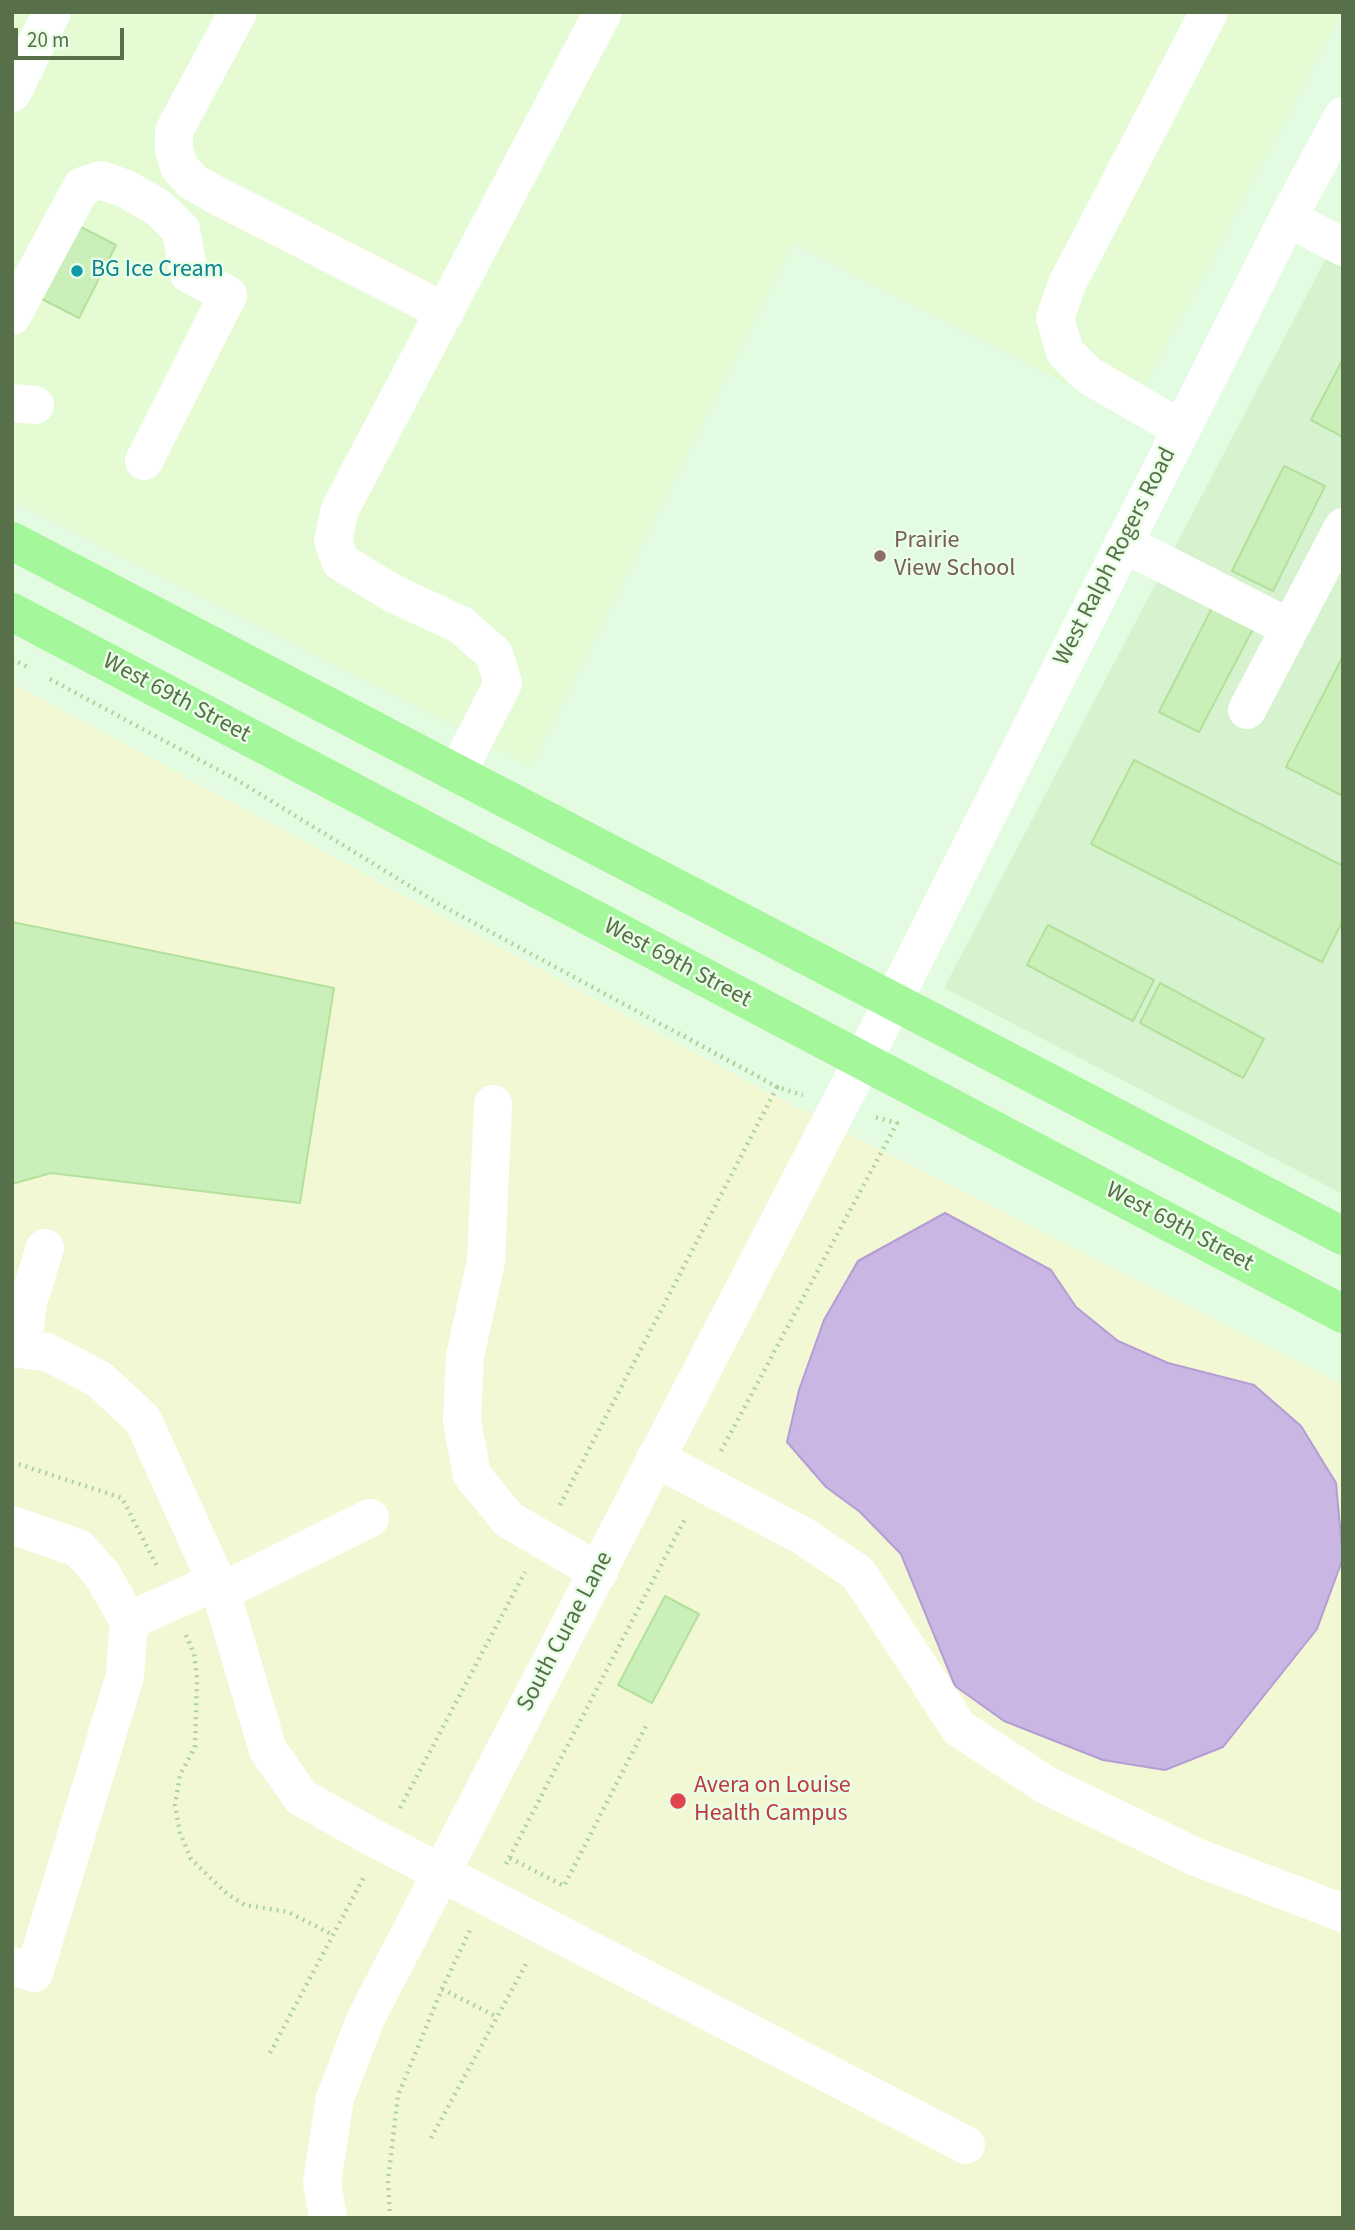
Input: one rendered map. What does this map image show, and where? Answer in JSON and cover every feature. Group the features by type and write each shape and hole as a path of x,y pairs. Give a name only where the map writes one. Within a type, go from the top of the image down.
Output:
{"main road":[{"path":"12,541 1343,1236"},
{"name":"West 69th Street","path":"12,612 1343,1314"}],"street":[{"path":"12,93 52,12"},
{"path":"238,12 174,131 174,149 179,167 193,182 216,195 445,312"},
{"path":"457,773 503,683 494,654 461,625 394,594 341,562 333,541 340,509 603,12"},
{"path":"1181,429 1088,375 1065,352 1055,318 1067,284 1209,12"},
{"name":"West Ralph Rogers Road","path":"861,1062 1288,218 1343,116"},
{"path":"12,316 82,186 100,180 126,189 159,208 181,230 189,274 228,295 144,461"},
{"path":"1288,218 1343,247"},
{"path":"1247,710 1343,527"},
{"path":"1123,543 1290,628"},
{"name":"South Curae Lane","path":"328,2218 322,2182 335,2098 366,2018 440,1870 599,1572 655,1458 861,1062"},
{"path":"493,1104 486,1261 464,1356 462,1421 472,1475 509,1520 599,1572"},
{"path":"45,1248 17,1348 47,1352 99,1379 143,1420 218,1587 268,1750 301,1797 370,1836 489,1895 966,2145"},
{"path":"655,1458 803,1536 858,1573 959,1728 1035,1778 1196,1857 1343,1913"},
{"path":"129,1621 175,1601 218,1587 370,1518"},
{"path":"12,1525 78,1548 101,1573 129,1621 125,1676 34,1973 12,1966"}],"path":[{"path":"12,659 237,780 450,911 777,1087 679,1034"},
{"path":"12,1462 122,1497 175,1601 194,1654 197,1679 195,1747 180,1775 175,1805 180,1833 191,1859 217,1886 246,1905 288,1912 333,1935"},
{"path":"390,2218 388,2180 398,2095 442,1989 489,1895 510,1858 564,1886 647,1724"},
{"path":"430,2138 526,1964"},
{"path":"442,1989 496,2017"}],"shaded area":[{"path":"12,12 1342,12 1129,416 794,243 531,766 12,500"},
{"path":"1343,226 1343,1194 944,988"},
{"name":"Avera on Louise Health Campus","path":"12,683 752,1084 1343,1385 1343,2218 12,2218"},
{"path":"945,1213 1051,1270 1076,1307 1118,1341 1168,1363 1254,1385 1301,1426 1336,1483 1343,1558 1317,1629 1223,1747 1165,1770 1103,1760 1004,1721 955,1686 901,1554 860,1512 826,1487 787,1442 799,1390 824,1320 858,1261"}],"building":[{"name":"BG Ice Cream","path":"75,224 116,245 79,318 38,297"},
{"path":"1343,359 1343,437 1311,420"},
{"path":"1284,466 1325,486 1273,591 1232,571"},
{"path":"1213,606 1254,627 1199,732 1159,712"},
{"path":"1343,656 1343,796 1286,767"},
{"path":"1134,760 1343,866 1343,920 1322,962 1091,844"},
{"path":"12,922 334,988 300,1203 51,1173 12,1184"},
{"path":"1048,925 1154,980 1133,1021 1027,965"},
{"path":"1160,983 1264,1039 1243,1078 1140,1023"},
{"path":"665,1596 699,1614 652,1703 618,1685"}],"place":[{"name":"BG Ice Cream","path":"77,271"},
{"name":"Prairie View School","path":"880,556"},
{"name":"Avera on Louise Health Campus","path":"678,1801"}]}
